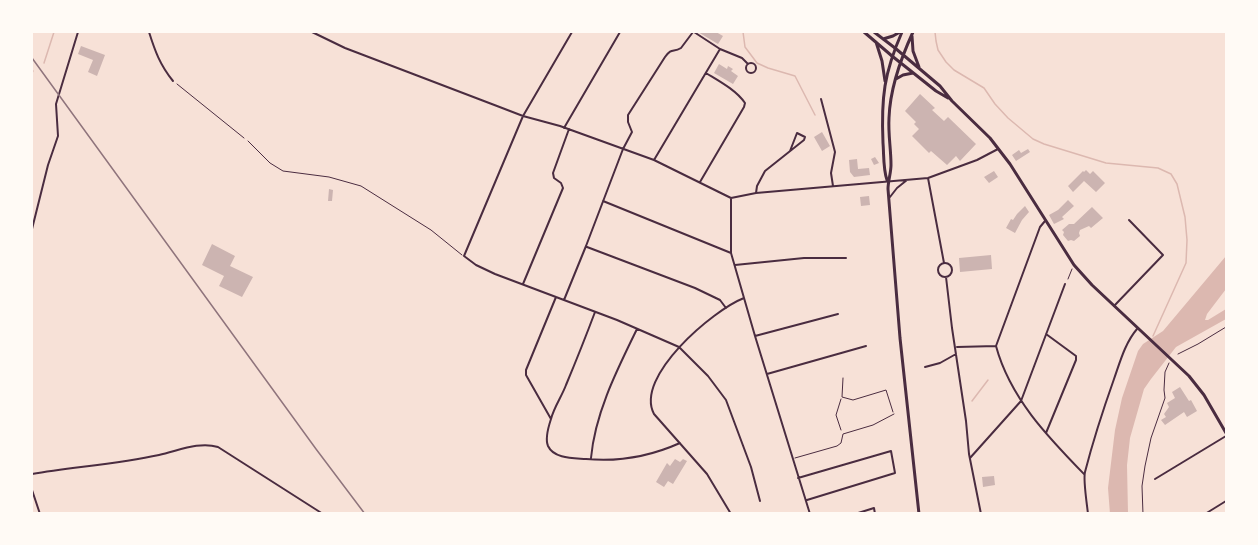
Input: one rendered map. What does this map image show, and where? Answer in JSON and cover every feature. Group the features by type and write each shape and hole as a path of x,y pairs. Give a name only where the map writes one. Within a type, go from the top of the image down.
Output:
{"main road":[{"path":"864,32 936,91 952,101"},
{"path":"874,32 940,86 952,101 982,129 1010,164 1074,266 1189,376 1204,395 1227,434"},
{"path":"883,39 901,32"},
{"path":"888,182 885,174 882,117 885,81 901,32"},
{"path":"913,33 903,55 891,100 889,118 891,173 888,182 888,199 919,513"},
{"path":"913,33 914,51 920,69"},
{"path":"876,42 885,81"},
{"path":"895,80 903,75 914,73"}],"street":[{"path":"32,229 48,165 58,136 56,104 78,32"},
{"path":"149,32 157,57 164,70 174,81"},
{"path":"312,32 345,48 523,116 569,129 654,160 731,198 756,193 928,178 977,160 998,148"},
{"path":"572,32 523,116 464,256 476,265 679,347 708,376 726,400 751,467 760,501"},
{"path":"564,128 620,32"},
{"path":"564,300 623,149 632,132 628,115 665,57 669,52 681,48 694,32 720,49 742,58 747,64"},
{"path":"654,160 720,49"},
{"path":"700,182 744,107 742,98 706,73"},
{"path":"821,99 836,152 831,173 833,187"},
{"path":"523,284 563,188 561,183 554,178 553,173 569,129"},
{"path":"756,193 765,171 804,140 804,137 797,133 790,151"},
{"path":"928,178 944,263"},
{"path":"888,199 907,180"},
{"path":"731,198 731,253 810,513"},
{"path":"603,201 731,253"},
{"path":"1114,306 1163,255 1129,220"},
{"path":"1045,221 1040,227 996,346 1000,363 1021,401 1046,433 1084,474"},
{"path":"586,246 695,288 720,300 726,308"},
{"path":"735,265 804,258 846,258"},
{"path":"944,263 952,269 950,275 946,277"},
{"path":"944,263 938,270 946,277"},
{"path":"946,277 970,458 981,513"},
{"path":"970,458 1021,401 1065,284"},
{"path":"551,419 526,375 526,370 556,297"},
{"path":"731,513 711,479 654,414 650,407 650,394 664,366 679,347 726,308 744,298"},
{"path":"595,312 551,419 548,446 567,458 612,460 654,453 680,443"},
{"path":"755,336 838,315"},
{"path":"1088,513 1084,474 1124,351 1138,328"},
{"path":"591,459 596,424 620,363 637,329"},
{"path":"1046,334 1076,356 1046,433"},
{"path":"767,374 866,346"},
{"path":"955,347 996,346"},
{"path":"925,366 940,363 956,354"},
{"path":"1155,479 1227,434"},
{"path":"32,474 211,445 218,447 324,513"},
{"path":"798,478 891,451 895,473 806,500"},
{"path":"32,490 40,513"},
{"path":"1205,513 1227,501"},
{"path":"855,513 874,508 875,513"}],"lane":[{"path":"248,141 270,163 283,171 329,177 361,186 431,230 464,256"},
{"path":"793,459 837,446 841,443 843,434 873,425 894,414"}],"path":[{"path":"174,81 248,141"},
{"path":"1065,284 1074,266"},
{"path":"1226,307 1227,300"},
{"path":"1178,354 1227,327"},
{"path":"1143,513 1142,486 1145,466 1151,438 1165,398 1165,372 1169,363"},
{"path":"843,378 842,398 836,415 843,434"},
{"path":"842,398 853,400 886,390 894,414"}],"shaded area":[{"path":"1226,256 1226,289 1205,320 1226,309 1226,319 1176,347 1144,389 1130,438 1127,465 1128,513 1110,514 1108,488 1115,430 1122,398 1138,351 1143,344 1163,331"}],"building":[{"path":"698,32 716,32 723,36 718,44"},
{"path":"81,46 105,55 97,76 88,72 93,60 78,54"},
{"path":"719,64 727,69 728,66 733,69 731,71 738,76 733,84 714,73"},
{"path":"920,94 935,108 932,110 944,121 948,117 976,144 960,161 956,156 947,165 931,151 929,153 912,136 919,129 914,124 916,122 905,111"},
{"path":"822,132 830,146 822,151 814,137"},
{"path":"1028,149 1030,152 1016,161 1012,155 1019,150 1021,153"},
{"path":"875,157 879,163 874,165 871,159"},
{"path":"857,159 858,169 869,168 870,175 854,177 850,172 849,160"},
{"path":"1086,170 1090,174 1093,171 1105,183 1096,192 1084,181 1073,192 1068,186"},
{"path":"994,171 998,177 989,183 984,177"},
{"path":"329,189 333,190 332,201 328,201"},
{"path":"869,196 870,205 861,206 860,197"},
{"path":"1068,200 1074,206 1062,217 1064,219 1054,224 1049,215"},
{"path":"1025,206 1029,212 1015,233 1006,228 1011,219 1013,220"},
{"path":"1092,207 1103,218 1091,228 1089,226 1080,230 1080,236 1074,241 1068,241 1062,230 1069,224 1074,224"},
{"path":"212,244 235,256 230,266 253,277 242,297 219,286 224,276 202,265"},
{"path":"991,255 992,269 960,272 959,258"},
{"path":"1180,387 1197,411 1187,417 1184,412 1165,425 1161,420 1166,417 1164,414 1169,407 1167,403 1175,398 1172,392"},
{"path":"675,459 680,462 683,459 687,461 673,484 668,481 664,487 656,482 667,463 670,466"},
{"path":"994,476 995,485 983,487 982,477"}],"waterway":[{"path":"44,63 54,32"},
{"path":"743,32 745,47 757,63 795,76 815,115"},
{"path":"935,32 938,50 946,62 954,70 984,88 1008,118 1033,139 1106,163 1158,168 1171,174 1177,184 1185,217 1186,263 1153,336"},
{"path":"972,401 988,380"}],"railway":[{"path":"32,58 365,514"}]}
